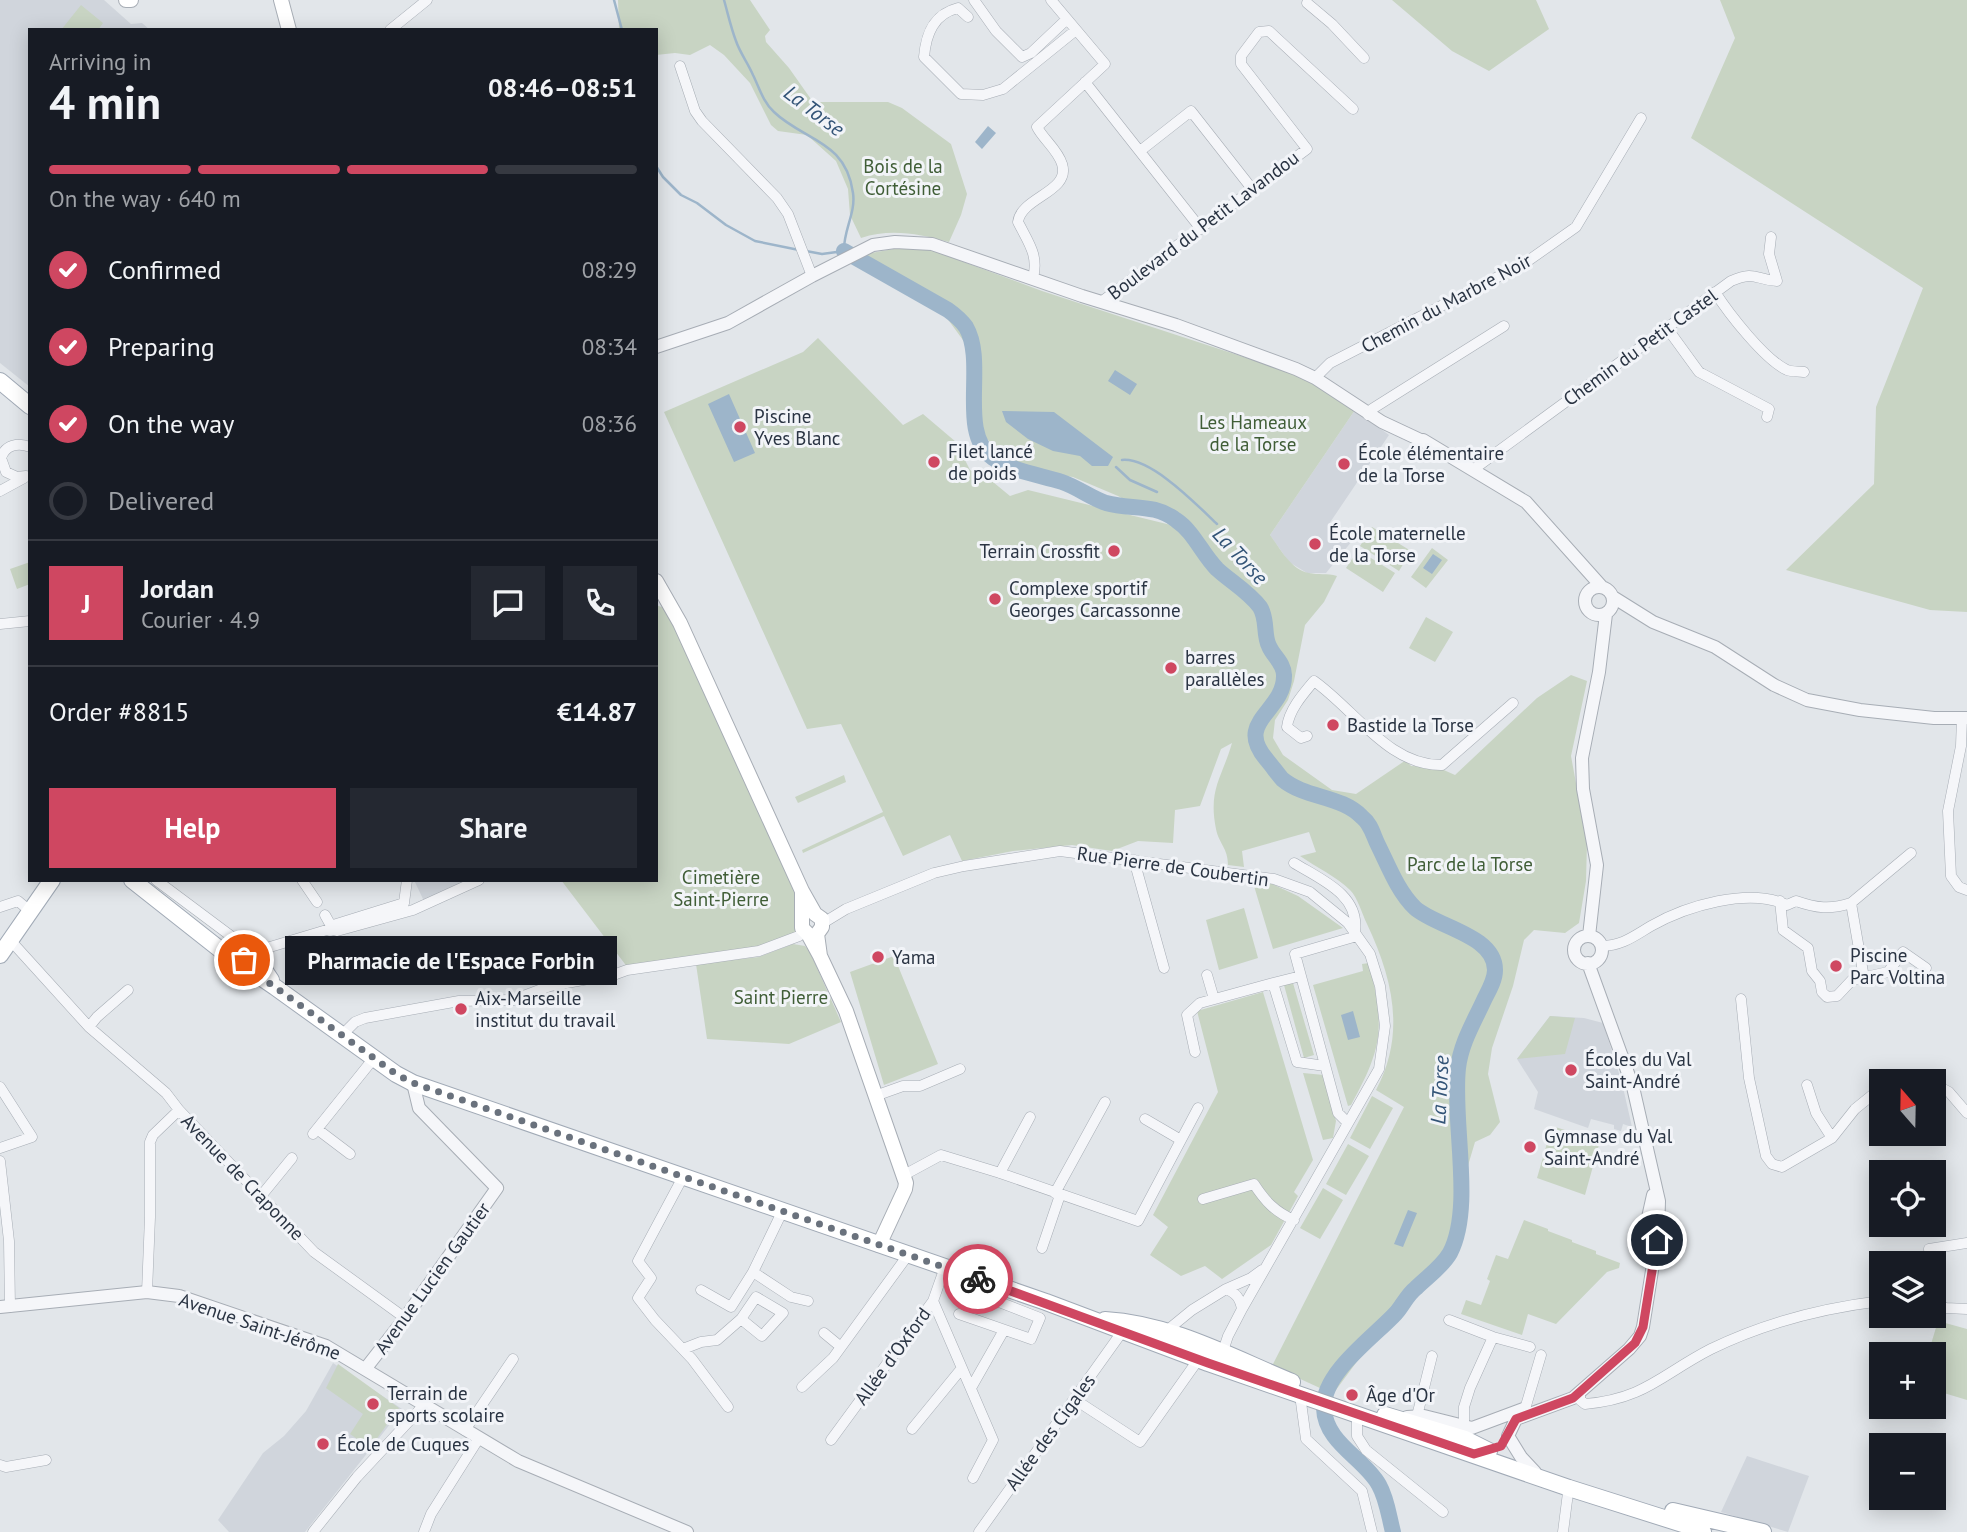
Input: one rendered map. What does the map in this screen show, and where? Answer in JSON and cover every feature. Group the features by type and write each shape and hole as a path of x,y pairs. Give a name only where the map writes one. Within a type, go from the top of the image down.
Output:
{"main road":[{"path":"126,0 131,0"},
{"path":"281,0 288,28"},
{"path":"0,381 28,404"},
{"path":"658,584 676,615 802,891 815,924 820,956 857,1038 874,1096 904,1175 905,1189 879,1245"},
{"path":"0,955 51,882"},
{"path":"135,882 215,944 252,963 275,987 396,1074 413,1083 1092,1319 1125,1327 1161,1330 1223,1351 1262,1376 1300,1395 1324,1399 1356,1415 1417,1436 1482,1453 1569,1486 1736,1529 1763,1532"},
{"path":"1125,1327 1198,1360 1262,1376 1324,1399 1368,1411 1405,1417 1465,1439 1482,1453 1703,1532"}],"street":[{"path":"392,28 427,0"},
{"path":"974,0 996,31 1022,57 1031,53 1066,19"},
{"path":"1033,278 1035,257 1018,222 1018,216 1058,183 1063,171 1059,157 1037,127 1105,64 1051,0"},
{"path":"1307,3 1332,23 1364,58"},
{"path":"968,17 958,8 946,11 935,22 925,45 924,57 961,94 983,95 1003,89 1076,30"},
{"name":"Boulevard du Petit Lavandou","path":"1101,302 1307,149 1241,64 1241,56 1259,32 1269,31 1353,109"},
{"path":"680,66 695,111 702,121 777,198 788,214 812,276"},
{"path":"1086,82 1201,229"},
{"path":"1140,151 1191,111 1253,190"},
{"name":"Chemin du Marbre Noir","path":"1315,378 1331,363 1525,263 1576,227 1642,118"},
{"name":"Chemin du Petit Castel","path":"1474,469 1715,292 1744,275 1777,281 1769,254 1771,237"},
{"path":"658,346 728,323 873,245 887,242 933,244 1252,352 1315,378 1370,412 1474,469 1526,502 1602,587 1611,592 1606,608 1604,640 1582,758 1583,789 1597,865 1589,936"},
{"path":"1715,292 1733,317 1773,360 1789,370 1804,372"},
{"path":"1370,412 1504,326"},
{"path":"1667,327 1699,372 1769,409 1767,417"},
{"path":"28,446 19,444 8,448 2,454 0,463 11,475 28,475"},
{"path":"0,491 28,475"},
{"path":"1583,564 1588,592 1586,605 1633,608 1653,622 1715,647 1774,685 1807,700 1860,710 1934,718 1965,718 1948,811 1951,876 1959,887 1967,890"},
{"path":"1588,592 1597,586 1602,587"},
{"path":"0,624 28,621"},
{"path":"1307,736 1301,738 1287,727 1301,696 1314,681 1335,696 1384,743 1410,760 1426,765 1442,765 1513,703"},
{"name":"Rue Pierre de Coubertin","path":"342,1035 359,1019 459,1001 513,1000 550,986 627,970 759,951 799,936 815,924 902,885 964,866 1060,851 1274,879 1310,892 1348,923 1370,954 1380,986 1385,1026 1378,1069 1242,1309 1223,1351"},
{"path":"1601,946 1623,943 1668,918 1718,901 1773,898 1787,905 1796,901 1818,909 1851,903 1911,853"},
{"path":"1134,860 1164,968"},
{"path":"1294,863 1342,893 1357,918 1356,934 1295,954 1338,1113 1348,1123"},
{"path":"159,882 251,951 252,963"},
{"path":"303,882 317,902"},
{"path":"252,963 270,947 404,903 407,882"},
{"path":"326,915 330,927 337,930 413,910 475,882"},
{"path":"0,907 18,901 31,912"},
{"path":"1780,901 1783,930 1808,948 1812,971 1827,997 1837,996 1847,982 1888,972 1903,952 1926,968"},
{"path":"1851,903 1864,978"},
{"path":"1482,1453 1501,1446 1516,1419 1573,1398 1640,1336 1651,1274 1645,1231 1654,1187 1633,1087 1588,963 1577,958 1574,947 1580,938 1589,936 1597,939 1601,946 1598,958 1588,963"},
{"name":"Avenue de Craponne","path":"11,942 89,1027 166,1093 314,1252 405,1318"},
{"path":"1207,975 1214,999"},
{"path":"1195,1052 1187,1015 1200,1003 1301,976"},
{"path":"1273,983 1297,1062 1325,1066"},
{"path":"89,1027 128,990"},
{"path":"1741,999 1749,1078 1766,1156 1772,1164 1782,1167 1832,1138 1855,1109 1869,1098"},
{"path":"349,1154 315,1131 374,1058"},
{"path":"874,1096 902,1086 920,1086 960,1069"},
{"path":"413,1083 419,1108 430,1118"},
{"path":"1807,1085 1816,1113 1832,1138"},
{"path":"0,1087 32,1137 0,1148"},
{"path":"430,1089 427,1105 430,1118"},
{"path":"1946,1090 1967,1113"},
{"path":"1042,1248 1057,1194 1105,1102"},
{"path":"904,1175 941,1155 1139,1221 1198,1108"},
{"path":"147,1292 150,1142 153,1135 179,1110"},
{"path":"1000,1173 1030,1117"},
{"name":"Avenue Lucien Gautier","path":"366,1368 405,1318 497,1188 430,1118"},
{"path":"1145,1119 1181,1140"},
{"path":"261,1195 292,1158"},
{"path":"0,1161 9,1241 5,1307"},
{"path":"684,1175 638,1261 651,1278 638,1298 654,1320 683,1349 728,1407"},
{"path":"1203,1199 1254,1184 1266,1203 1280,1214 1294,1220"},
{"path":"701,1290 731,1307 753,1272 783,1210"},
{"path":"1929,1251 1967,1243"},
{"path":"802,1387 833,1358 908,1255"},
{"path":"1161,1330 1170,1328 1192,1310 1226,1289 1251,1279 1270,1263"},
{"name":"Allée d'Oxford","path":"831,1440 933,1301 945,1267"},
{"path":"753,1272 791,1297 808,1301"},
{"path":"1226,1289 1239,1297 1242,1309"},
{"name":"Avenue Saint-Jérôme","path":"5,1307 147,1292 179,1296 326,1346 518,1461 687,1532"},
{"path":"959,1314 1031,1339 1040,1318 976,1293"},
{"path":"933,1301 993,1440 973,1478"},
{"path":"1551,1407 1615,1401 1645,1389 1710,1350 1763,1327 1835,1308 1869,1303"},
{"path":"1946,1308 1967,1309"},
{"path":"683,1349 701,1342 717,1340 741,1319"},
{"path":"1449,1320 1530,1347"},
{"name":"Allée des Cigales","path":"979,1532 1125,1327"},
{"path":"971,1388 1004,1330"},
{"path":"824,1333 841,1347"},
{"path":"1464,1427 1464,1407 1493,1336"},
{"path":"1525,1409 1541,1355"},
{"path":"1405,1417 1432,1356"},
{"path":"465,1430 513,1359"},
{"path":"1074,1399 1140,1441 1198,1360"},
{"path":"912,1429 962,1368"},
{"path":"1580,1391 1590,1403"},
{"path":"1482,1426 1580,1391"},
{"path":"1300,1395 1306,1439 1363,1491 1371,1532"},
{"path":"313,1532 357,1477 424,1405"},
{"path":"1356,1415 1357,1436 1366,1450 1443,1512"},
{"path":"1405,1417 1464,1427 1498,1427 1535,1472"},
{"path":"1405,1417 1417,1436"},
{"path":"424,1532 431,1514 479,1438"},
{"path":"0,1465 6,1468 46,1460"},
{"path":"1563,1532 1569,1486"}],"shaded area":[{"path":"0,0 104,0 131,24 142,23 148,28 28,28 28,385 0,363"},
{"path":"1355,410 1389,435 1329,524 1352,541 1326,573 1307,573 1289,562 1270,535"},
{"path":"415,882 470,882 423,904"},
{"name":"Écoles du Val Saint-André","path":"1550,1016 1584,1018 1603,1023 1622,1083 1632,1127 1623,1124 1621,1131 1614,1129 1614,1125 1591,1119 1588,1128 1534,1109 1538,1092 1517,1059"},
{"name":"École de Cuques","path":"333,1363 402,1409 305,1532 229,1532 218,1520 263,1453 284,1436 306,1411"},
{"path":"1747,1456 1809,1476 1788,1532 1721,1512"}],"green space":[{"name":"Bois de la Cortésine","path":"618,0 750,0 770,30 765,36 766,42 813,102 888,102 902,108 951,144 967,194 949,242 905,233 883,233 861,238 850,215 848,189 836,161 807,135 778,131 771,125 750,83 724,55 710,45 690,55 658,55 658,28 619,28"},
{"path":"1392,0 1536,0 1549,29 1489,71 1452,51"},
{"path":"1720,0 1967,0 1967,612 1930,610 1786,570 1874,484 1876,407 1923,288 1691,138 1735,38"},
{"path":"81,5 103,23 99,28 63,28"},
{"path":"913,247 934,251 1042,291 1296,374 1355,410 1270,535 1286,558 1297,568 1309,573 1337,576 1324,602 1305,625 1294,681 1288,700 1275,720 1273,738 1283,755 1332,790 1356,794 1406,760 1411,766 1437,767 1455,775 1537,698 1571,675 1587,681 1571,756 1587,843 1586,881 1579,923 1565,933 1534,930 1524,940 1513,986 1492,1048 1488,1074 1500,1122 1490,1135 1475,1142 1461,1189 1452,1257 1431,1277 1412,1287 1333,1394 1272,1366 1404,1107 1376,1090 1391,1048 1393,1027 1389,986 1384,965 1355,897 1339,881 1300,856 1316,852 1309,832 1242,851 1244,867 1228,865 1227,854 1216,829 1214,804 1217,784 1232,743 1221,749 1200,806 1175,810 1173,843 1138,841 1112,851 1072,845 1013,851 962,861 950,835 903,856 884,816 803,853 802,850 883,812 841,724 807,729 664,412 803,352 818,338 903,425 923,414 956,442 970,470 993,482 1010,496 1028,490 1171,525 1118,496 1073,477 1017,469 976,428 976,358 944,314 853,257"},
{"path":"1372,527 1411,551 1399,571 1360,546"},
{"path":"1432,548 1448,560 1426,588 1411,577"},
{"path":"1358,550 1395,573 1383,592 1346,568"},
{"path":"28,563 28,585 17,589 10,569"},
{"name":"Cimetière Saint-Pierre","path":"658,606 667,609 794,888 796,934 764,948 628,968 563,882 658,882"},
{"path":"1426,617 1453,632 1435,662 1409,648"},
{"path":"844,775 846,782 798,803 795,797"},
{"path":"1270,883 1298,896 1343,928 1273,949 1254,886"},
{"path":"1244,908 1258,958 1219,970 1206,920"},
{"name":"Saint Pierre","path":"793,944 805,946 810,952 841,1022 789,1044 707,1039 696,964 759,957"},
{"name":"Saint Pierre","path":"894,956 938,1064 884,1085 850,972"},
{"path":"1369,963 1377,1004 1378,1037 1370,1067 1351,1105 1348,1106 1313,985 1363,971 1362,964"},
{"path":"1293,983 1314,1055 1304,1058 1284,985"},
{"path":"1263,992 1313,1160 1294,1192 1298,1196 1271,1245 1222,1279 1205,1266 1181,1276 1150,1255 1168,1227 1153,1215 1218,1092 1197,1011"},
{"path":"1550,1016 1575,1018 1565,1054 1517,1059"},
{"path":"1303,1073 1324,1075 1336,1121 1333,1138 1323,1140"},
{"path":"1372,1096 1393,1108 1370,1149 1350,1138"},
{"path":"1552,1126 1600,1141 1585,1195 1537,1178"},
{"path":"1348,1144 1369,1156 1346,1195 1326,1184"},
{"path":"1323,1188 1343,1200 1320,1239 1300,1228"},
{"path":"1524,1220 1620,1263 1619,1268 1607,1272 1556,1324 1528,1314 1522,1335 1461,1314 1466,1300 1481,1305 1496,1255 1508,1259"},
{"path":"1946,1323 1967,1329 1967,1400 1946,1394 1946,1342 1932,1342 1936,1328 1946,1328"},
{"name":"Terrain de sports scolaire","path":"338,1364 399,1408 370,1448 350,1434 363,1414 326,1388"}],"water":[{"path":"988,126 996,133 982,149 975,142"},
{"path":"1115,370 1137,384 1130,395 1108,381"},
{"path":"729,394 755,453 734,462 708,404"},
{"path":"1002,411 1054,412 1113,457 1108,466 1092,466 1080,456 1053,451 1028,439 1006,422"},
{"path":"1433,554 1442,560 1432,574 1423,568"},
{"path":"1353,1011 1360,1037 1348,1040 1341,1015"},
{"path":"1408,1210 1417,1213 1403,1247 1394,1244"}],"waterway":[{"path":"614,0 621,28"},
{"name":"La Torse","path":"724,0 738,45 767,104 786,122 833,152 849,175 853,200 844,251 822,254 806,251"},
{"path":"658,169 681,195 697,203 726,225 755,241 799,250"},
{"name":"La Torse","path":"844,251 948,310 966,327 972,342 974,359 974,415 977,432 982,447 993,458 1017,469 1068,484 1106,503 1151,509 1168,515 1188,531 1217,569 1255,601 1262,612 1269,646 1284,675 1277,698 1258,726 1255,735 1258,747 1282,779 1302,790 1344,805 1362,817 1370,826 1394,878 1409,902 1424,915 1475,940 1492,958 1495,970 1493,981 1465,1041 1458,1068 1461,1212 1450,1253 1410,1294 1396,1313 1351,1356 1331,1382 1326,1395 1324,1408 1331,1431 1379,1485 1393,1532"},
{"path":"1122,460 1134,461 1160,474 1217,524"},
{"path":"1116,467 1130,480 1157,492"}],"way so far":[{"path":"244,960 246,970 253,972 396,1074 413,1083 978,1279"}],"place":[{"name":"Piscine Yves Blanc","path":"740,427"},
{"name":"Filet lancé de poids","path":"934,462"},
{"name":"École élémentaire de la Torse","path":"1344,464"},
{"name":"École maternelle de la Torse","path":"1315,544"},
{"name":"Terrain Crossfit","path":"1114,551"},
{"name":"Complexe sportif Georges Carcassonne","path":"995,599"},
{"name":"barres parallèles","path":"1171,668"},
{"name":"Bastide la Torse","path":"1333,725"},
{"name":"Yama","path":"878,957"},
{"name":"Pharmacie de l'Espace Forbin","path":"244,960"},
{"name":"Piscine Parc Voltina","path":"1836,966"},
{"name":"Aix-Marseille institut du travail","path":"461,1009"},
{"name":"Écoles du Val Saint-André","path":"1571,1070"},
{"name":"Gymnase du Val Saint-André","path":"1530,1147"},
{"name":"Âge d'Or","path":"1352,1395"},
{"name":"Terrain de sports scolaire","path":"373,1404"},
{"name":"École de Cuques","path":"323,1444"}],"route":[{"path":"978,1279 1208,1363 1474,1454 1501,1446 1516,1419 1573,1398 1635,1343 1643,1327 1657,1240"}],"park label":[{"name":"Les Hameaux de la Torse","path":"1253,433"},
{"name":"Parc de la Torse","path":"1470,864"}]}
